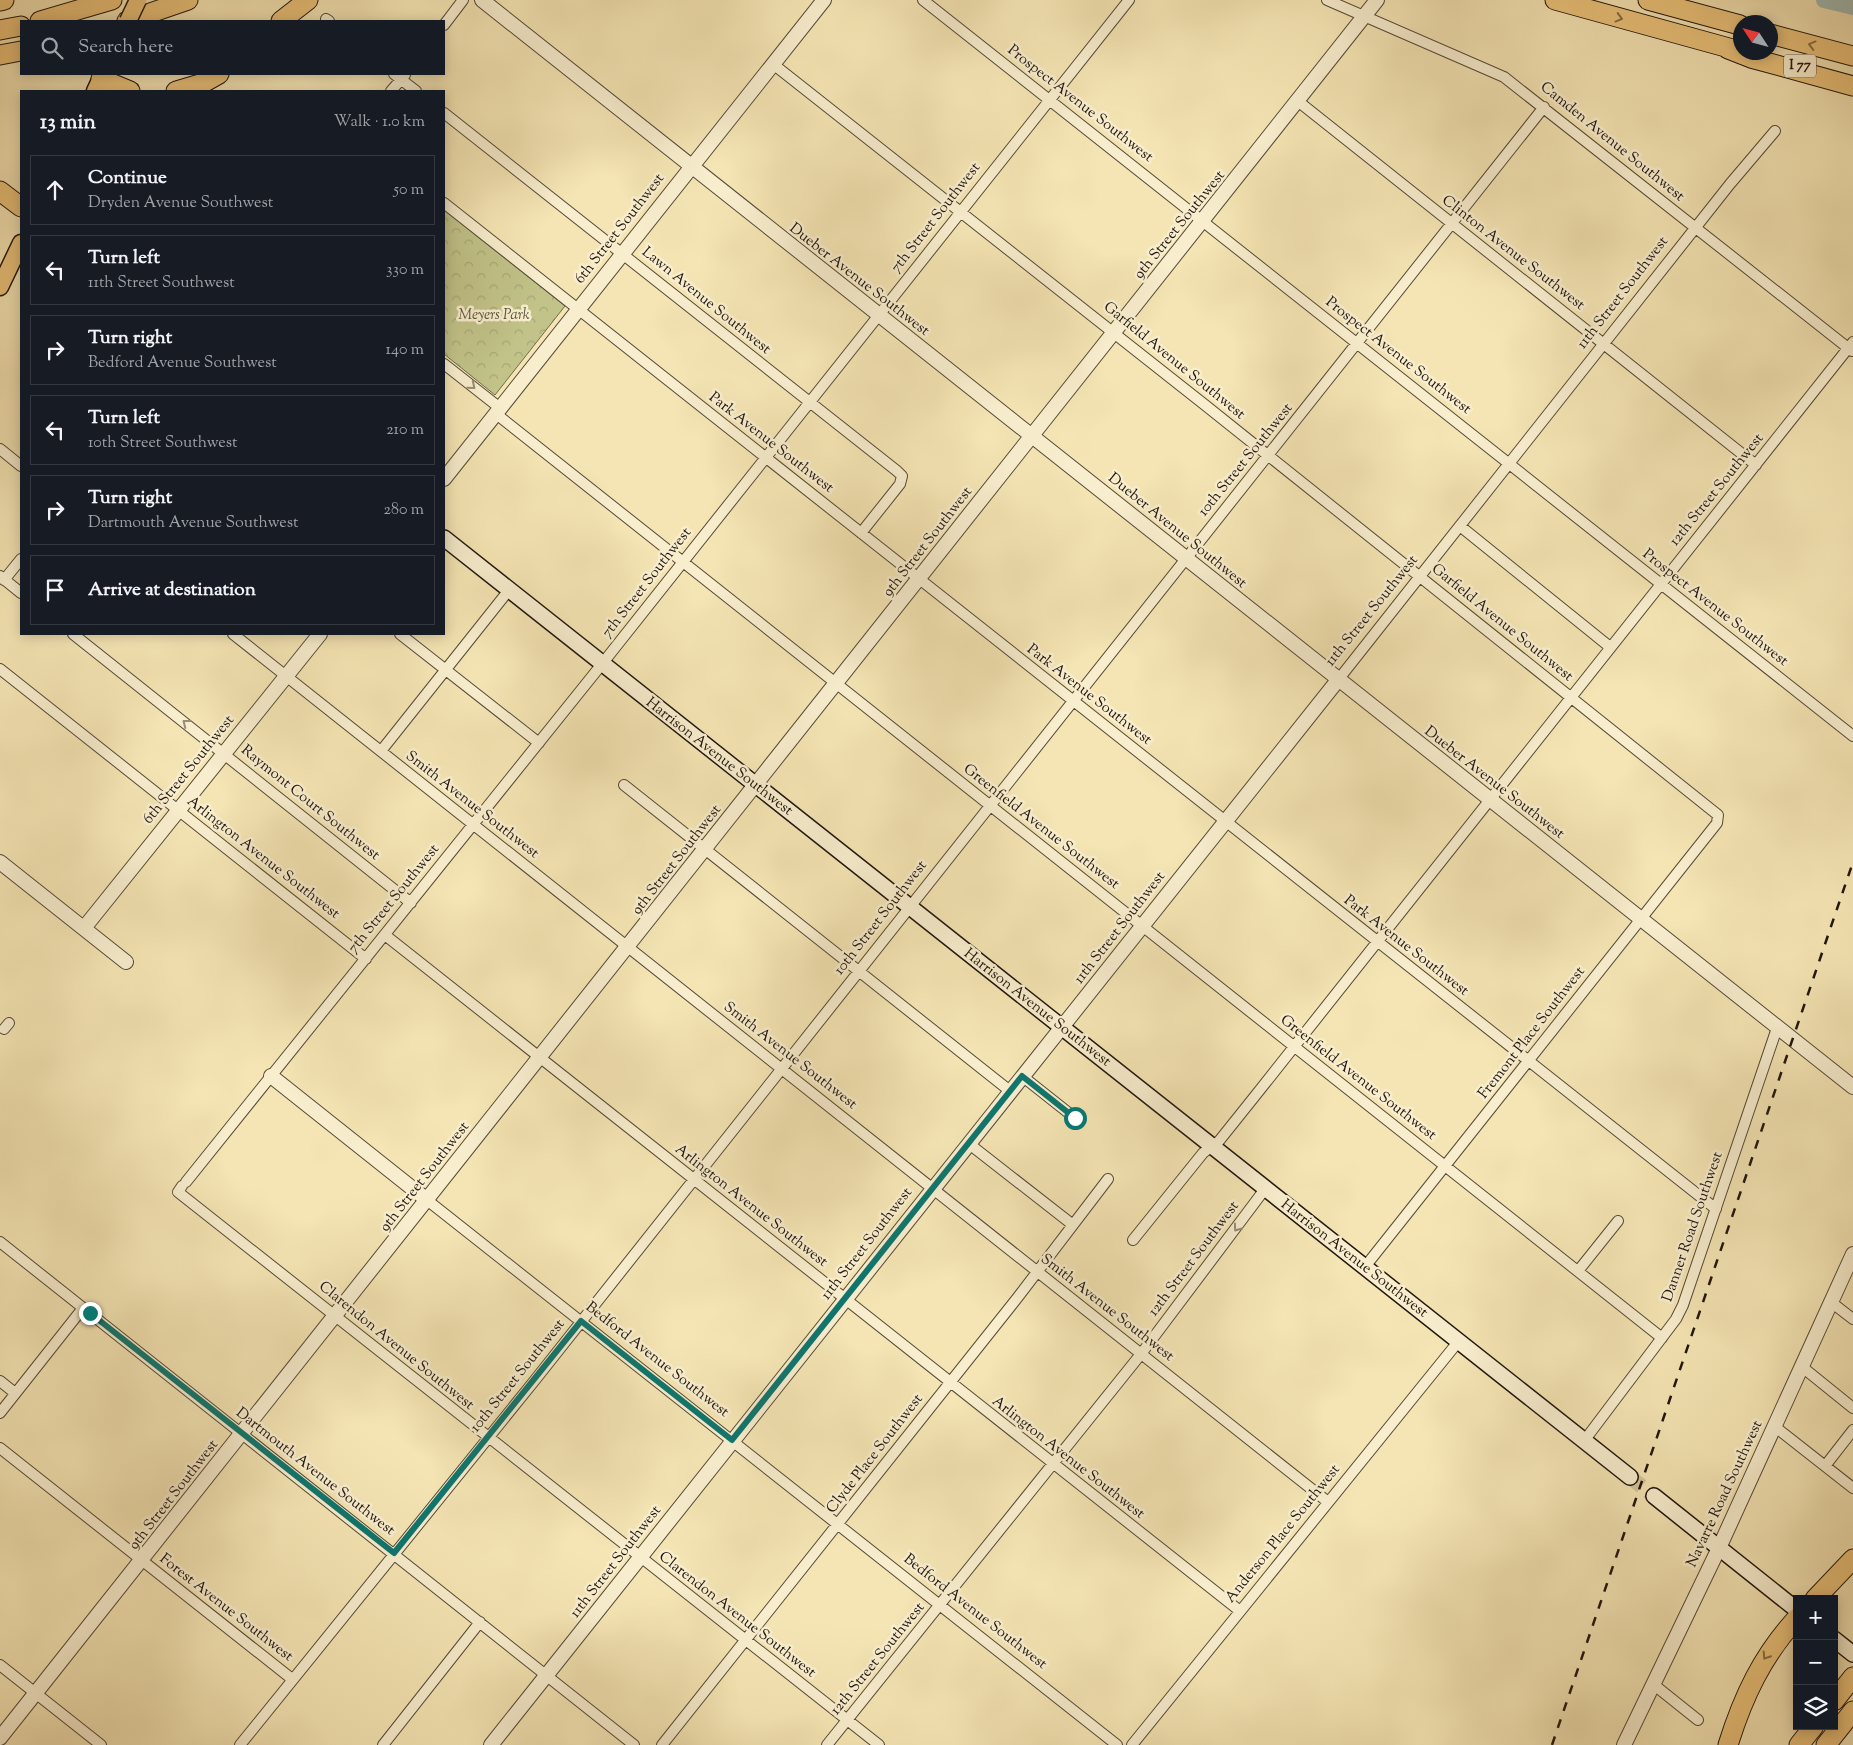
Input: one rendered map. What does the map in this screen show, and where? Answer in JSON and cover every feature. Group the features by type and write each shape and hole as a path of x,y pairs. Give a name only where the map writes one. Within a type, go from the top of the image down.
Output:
{"highway":[{"path":"0,1 4,0"},
{"path":"43,20 112,0"},
{"path":"130,20 188,0"},
{"path":"282,20 308,0"},
{"path":"1555,0 1733,49"},
{"path":"1648,0 1733,24"},
{"path":"0,30 20,26"},
{"name":"I 77","path":"1778,36 1853,56"},
{"path":"1717,45 1751,58 1853,86"},
{"path":"0,55 20,51"},
{"name":"I 77","path":"1778,60 1853,80"},
{"path":"180,90 204,83 217,75"},
{"path":"100,81 127,90"},
{"path":"0,191 20,206"},
{"path":"1819,1595 1853,1559"},
{"path":"1728,1745 1752,1680 1773,1646 1793,1623"},
{"path":"1838,1696 1853,1677"},
{"path":"1826,1745 1853,1711"},
{"path":"1799,1745 1811,1730"}],"main road":[{"path":"128,20 138,0"},
{"path":"0,288 20,245"},
{"name":"Harrison Avenue Southwest","path":"445,539 1630,1477"},
{"path":"1654,1496 1793,1607"}],"street":[{"path":"445,24 463,0"},
{"name":"Dueber Avenue Southwest","path":"482,0 1853,1087"},
{"name":"6th Street Southwest","path":"445,478 690,166 824,0"},
{"name":"Prospect Avenue Southwest","path":"923,0 1853,736"},
{"name":"7th Street Southwest","path":"182,1187 539,743 1129,0"},
{"name":"Camden Avenue Southwest","path":"1327,0 1492,70 1516,84 1696,228 1851,348"},
{"name":"9th Street Southwest","path":"0,1738 706,850 1378,0"},
{"name":"Garfield Avenue Southwest","path":"773,64 1115,333 1718,815"},
{"path":"392,90 400,76 415,90"},
{"name":"Clinton Avenue Southwest","path":"1298,102 1756,465"},
{"name":"10th Street Southwest","path":"240,1745 488,1438 1544,107"},
{"name":"Lawn Avenue Southwest","path":"445,114 902,476 900,484 861,533"},
{"name":"11th Street Southwest","path":"491,1745 932,1188 1062,1028 1775,131"},
{"name":"Park Avenue Southwest","path":"445,204 1716,1210"},
{"name":"12th Street Southwest","path":"1133,1240 1203,1153 1219,1140 1610,647 1851,348"},
{"name":"Greenfield Avenue Southwest","path":"445,365 498,411 683,562 1662,1338"},
{"path":"0,449 20,465"},
{"path":"1460,526 1610,647"},
{"path":"20,560 2,578 20,592"},
{"path":"381,751 509,590"},
{"name":"Raymont Court Southwest","path":"74,635 411,902"},
{"name":"Smith Avenue Southwest","path":"234,635 1328,1502"},
{"name":"6th Street Southwest","path":"84,928 319,635"},
{"path":"401,635 539,743"},
{"name":"Arlington Avenue Southwest","path":"0,669 366,959"},
{"path":"624,785 1010,1091"},
{"name":"Fremont Place Southwest","path":"1364,1268 1717,823 1718,815"},
{"path":"0,862 126,962"},
{"name":"Arlington Avenue Southwest","path":"385,935 1052,1465 1240,1611"},
{"name":"Danner Road Southwest","path":"1584,1441 1676,1319 1688,1292 1777,1028"},
{"name":"Bedford Avenue Southwest","path":"271,1076 1117,1745"},
{"path":"1022,1076 1075,1118"},
{"path":"968,1143 1073,1225"},
{"name":"Clyde Place Southwest","path":"662,1745 950,1383 1108,1179"},
{"name":"Clarendon Avenue Southwest","path":"182,1187 335,1317 878,1745"},
{"name":"12th Street Southwest","path":"827,1745 1140,1354 1265,1189"},
{"path":"1578,1270 1618,1221"},
{"name":"Dartmouth Avenue Southwest","path":"0,1242 634,1745"},
{"name":"Navarre Road Southwest","path":"1624,1745 1718,1548 1853,1254"},
{"path":"1831,1302 1853,1319"},
{"path":"0,1413 83,1308"},
{"name":"Anderson Place Southwest","path":"1132,1745 1458,1342"},
{"path":"1801,1366 1853,1408"},
{"path":"0,1382 15,1393"},
{"path":"1774,1426 1853,1488"},
{"path":"1825,1466 1853,1430"},
{"name":"Forest Avenue Southwest","path":"0,1448 292,1679"},
{"path":"383,1745 480,1622"},
{"path":"0,1664 101,1745"},
{"path":"1653,1684 1698,1720"}],"green space":[{"name":"Meyers Park","path":"445,211 565,306 495,395 445,355"}],"waterway":[{"path":"1824,0 1853,7"}],"tunnel":[{"path":"1630,1477 1654,1496"}],"railway":[{"path":"1552,1745 1853,862"}],"route":[{"path":"90,1313 394,1553 581,1321 732,1440 1022,1076 1075,1118"}]}
